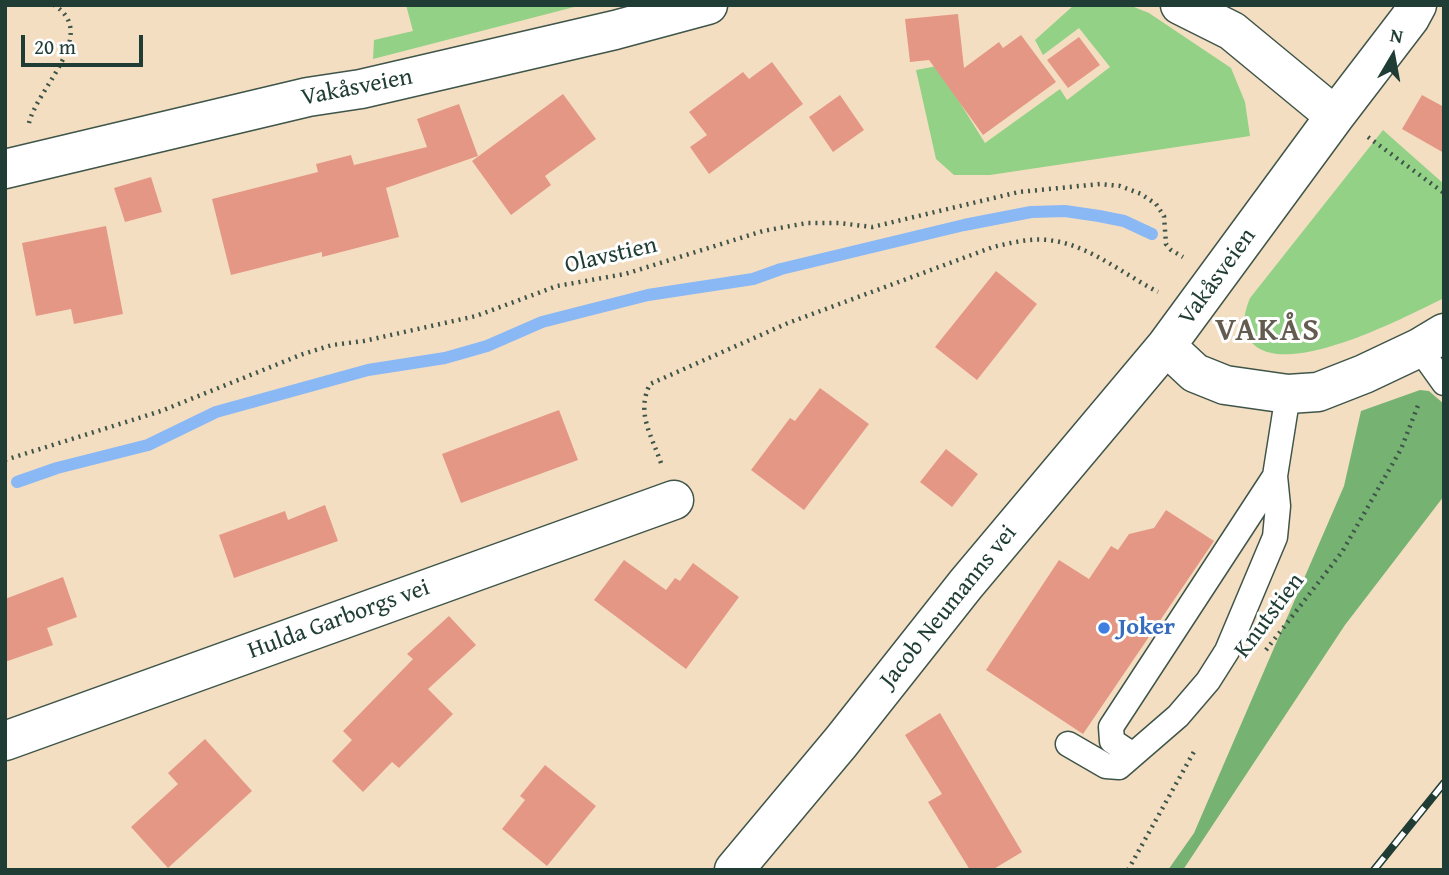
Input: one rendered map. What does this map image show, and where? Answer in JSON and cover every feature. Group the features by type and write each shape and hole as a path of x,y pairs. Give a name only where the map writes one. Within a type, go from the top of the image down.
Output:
{"street":[{"name":"Vakåsveien","path":"18,166 308,97 361,89 708,5"},
{"path":"1180,5 1232,31 1335,116"},
{"name":"Vakåsveien","path":"1417,5 1166,346 1195,373 1225,385 1288,394 1318,392 1364,374 1431,341"},
{"name":"Jacob Neumanns vei","path":"734,870 841,742 966,584 1166,346"},
{"name":"Hulda Garborgs vei","path":"5,741 674,500"}],"lane":[{"path":"1431,341 1444,383"},
{"path":"1068,744 1106,766 1119,767 1178,716 1208,681 1227,651 1275,537 1278,506 1275,476 1288,394"},
{"path":"1119,767 1127,751 1112,741 1111,727 1275,476"}],"path":[{"path":"18,166 27,148 29,120 72,36 72,27 66,15 54,5"},
{"path":"1335,116 1368,136 1444,193"},
{"name":"Olavstien","path":"5,460 160,411 332,345 364,341 476,316 557,286 625,274 713,245 807,223 872,227 1019,192 1100,184 1120,186 1141,194 1156,204 1164,216 1166,244 1189,261"},
{"path":"674,500 642,410 643,397 650,384 788,323 993,247 1024,240 1048,240 1072,246 1165,295"},
{"name":"Knutstien","path":"1266,650 1342,552 1401,449 1422,397"},
{"path":"1128,870 1202,737"}],"green space":[{"path":"406,5 582,5 373,59 374,40 413,31"},
{"path":"1074,5 1129,5 1149,13 1231,68 1245,102 1250,136 990,175 954,175 936,159 916,70 937,66 985,143 1060,89 1067,100 1110,67 1079,28 1043,55 1035,40"},
{"path":"1383,130 1444,184 1444,298 1376,330 1318,350 1292,354 1269,352 1252,343 1244,321 1250,298"},
{"path":"1420,390 1429,391 1444,404 1444,496 1345,625 1183,870 1168,870 1194,833 1344,486 1361,411"}],"building":[{"path":"958,14 964,68 999,42 1003,48 1021,35 1056,82 983,135 929,60 910,62 905,19"},
{"path":"1079,37 1100,65 1068,88 1047,60"},
{"path":"772,62 803,104 709,174 690,147 707,135 689,112 743,72 749,79"},
{"path":"563,94 596,139 545,176 551,185 511,215 472,161"},
{"path":"840,95 864,130 833,152 809,117"},
{"path":"1422,95 1444,107 1444,153 1402,129"},
{"path":"459,104 478,156 386,188 399,237 322,257 322,252 231,275 212,199 318,172 316,164 351,155 354,165 427,147 417,119"},
{"path":"151,177 162,212 125,222 114,188"},
{"path":"106,226 123,314 74,324 71,309 36,316 22,243"},
{"path":"996,271 1037,304 977,380 935,347"},
{"path":"820,388 869,424 804,510 751,470 790,418 795,421"},
{"path":"559,410 578,460 461,503 442,454"},
{"path":"946,449 978,474 952,507 920,482"},
{"path":"325,505 338,541 234,578 219,535 285,511 288,520"},
{"path":"1166,510 1214,541 1083,734 986,670 1059,560 1089,579 1111,546 1118,550 1129,534 1154,528"},
{"path":"624,560 666,590 675,578 680,581 693,563 739,597 686,669 594,600"},
{"path":"63,577 77,617 47,628 53,645 5,662 5,599"},
{"path":"449,616 476,645 428,689 453,714 399,768 392,762 363,792 332,761 352,740 343,731 413,659 407,654"},
{"path":"940,713 1022,852 992,870 970,870 928,802 942,794 905,735"},
{"path":"205,739 252,791 168,868 131,827 178,784 168,773"},
{"path":"545,765 596,806 547,866 502,829 525,800 520,796"}],"waterway":[{"path":"17,482 57,468 148,445 216,412 368,370 445,358 487,346 542,322 648,295 753,279 781,269 964,225 1031,212 1065,211 1124,221 1152,234"}],"railway":[{"path":"1374,870 1444,783"}],"place":[{"name":"Joker","path":"1104,628"}],"district":[{"name":"VAKÅS","path":"1268,332"}]}
